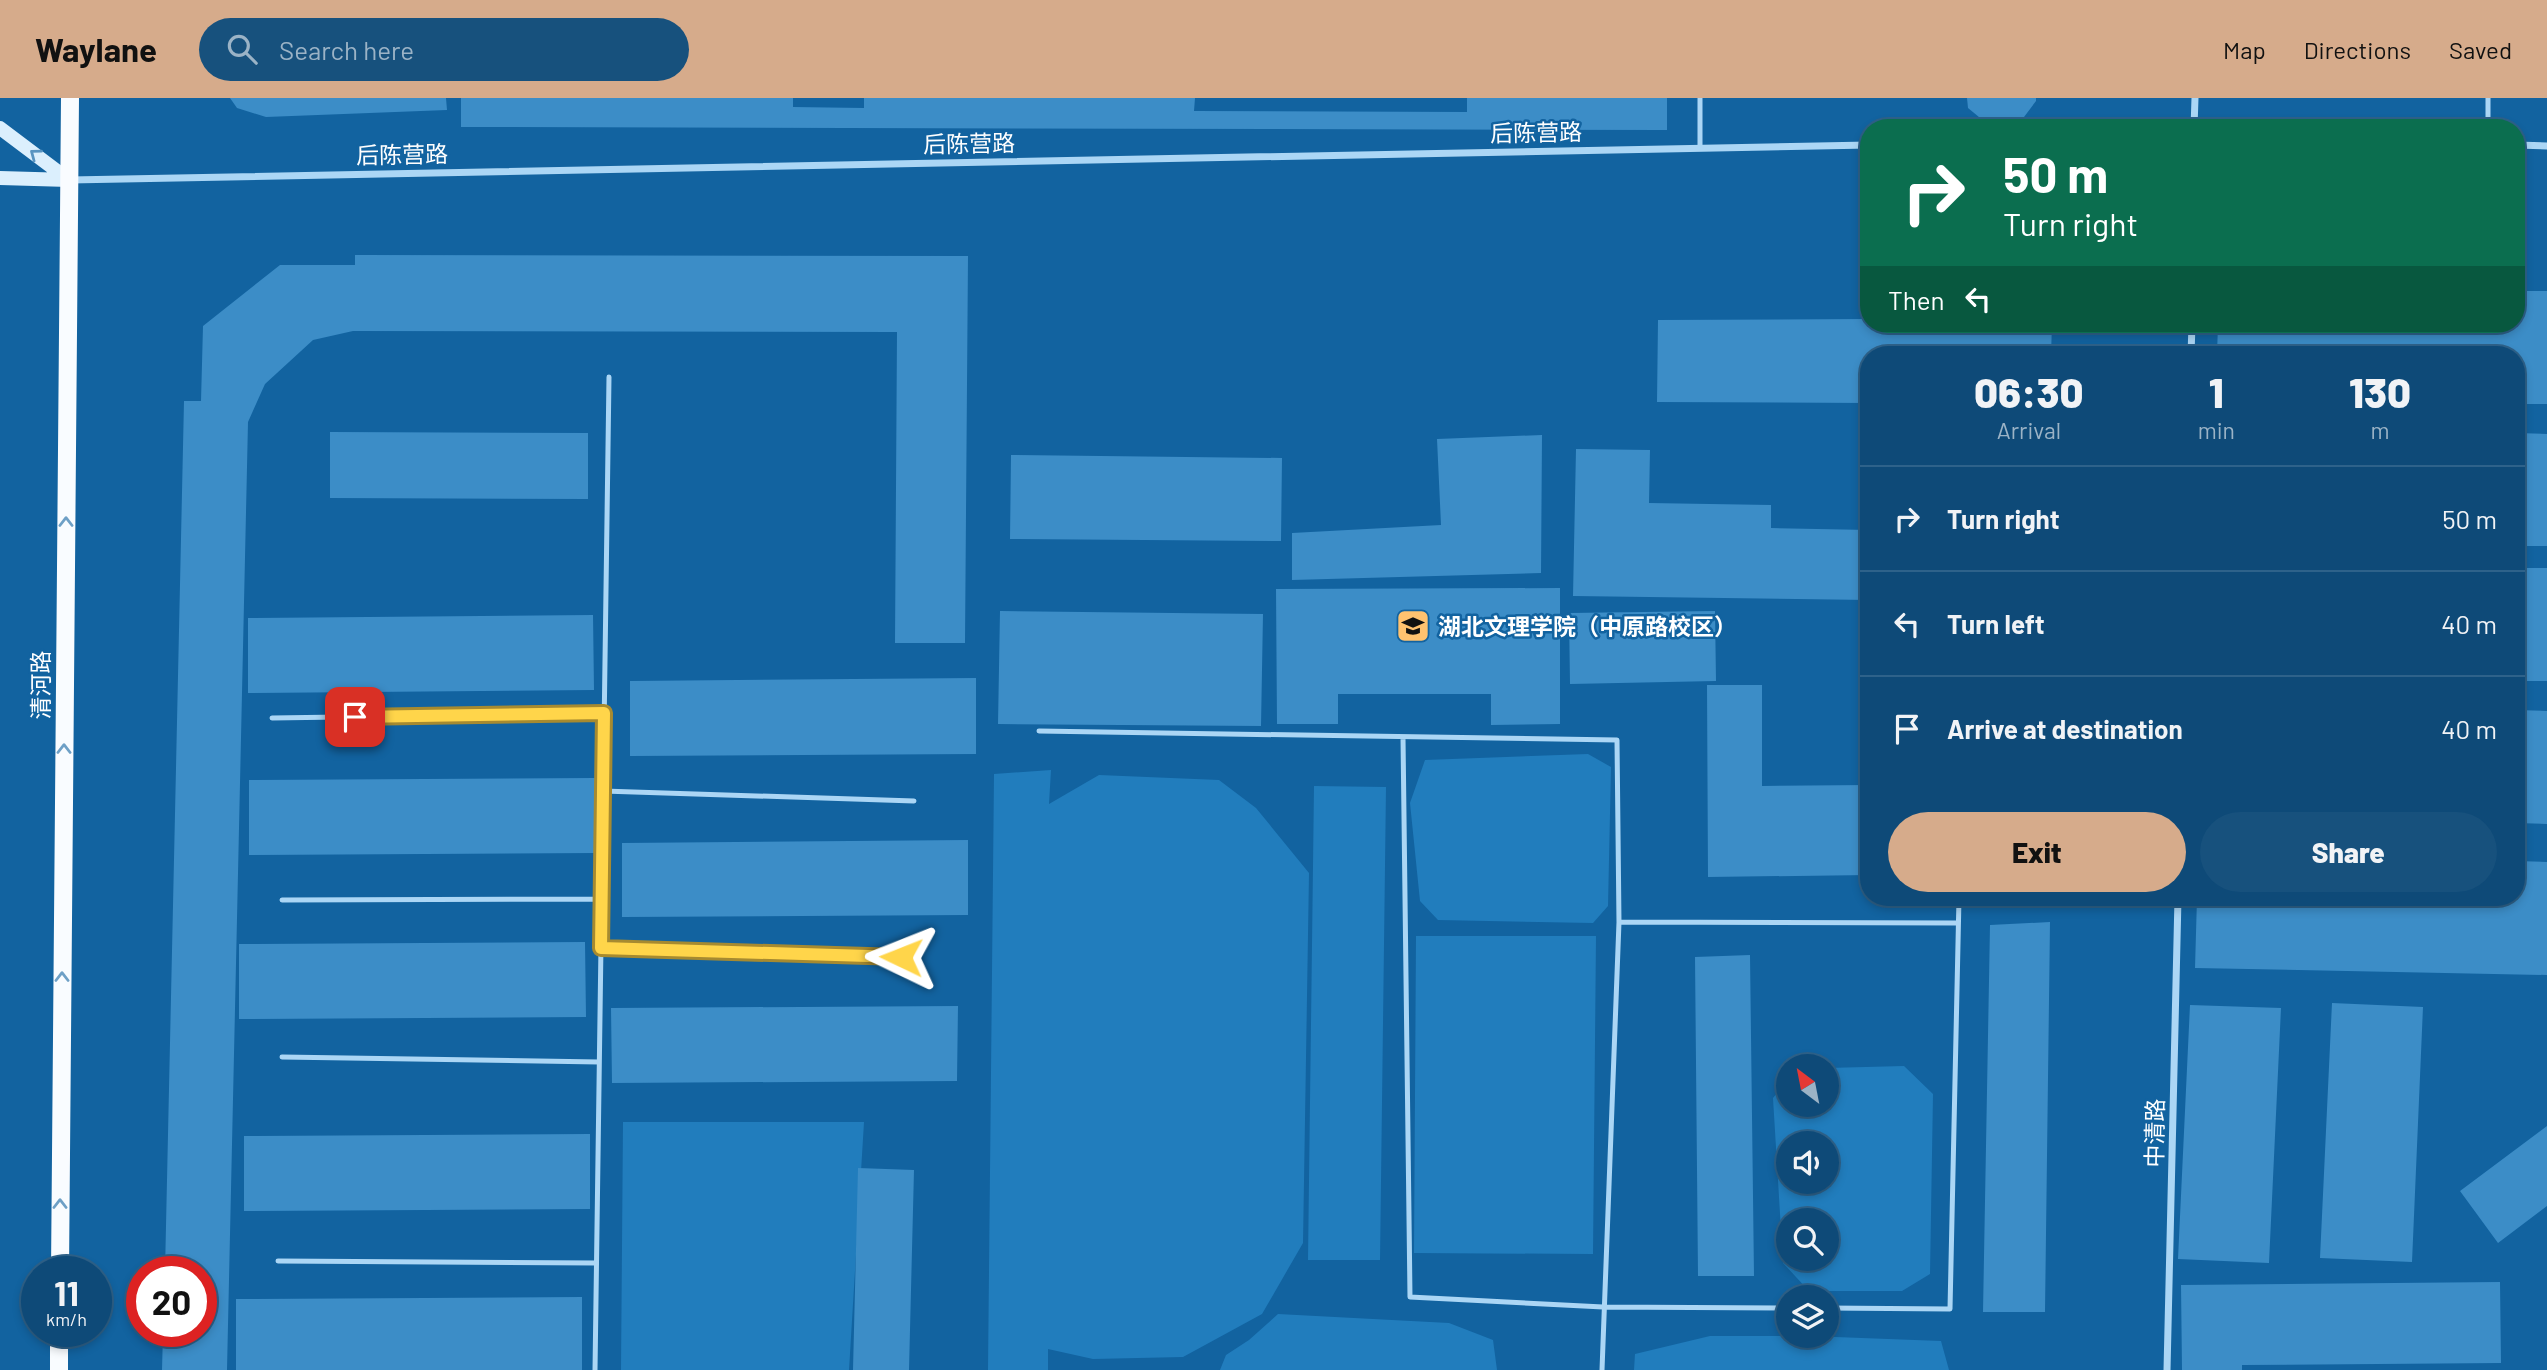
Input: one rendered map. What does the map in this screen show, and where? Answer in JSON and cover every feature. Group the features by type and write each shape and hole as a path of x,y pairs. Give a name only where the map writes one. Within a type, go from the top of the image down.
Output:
{"main road":[{"name":"清河路","path":"60,1256 70,98"},
{"path":"59,1347 59,1370"}],"street":[{"path":"2194,119 2195,98"},
{"path":"0,128 69,180"},
{"name":"后陈营路","path":"69,180 1860,145"},
{"path":"2525,145 2547,146"},
{"path":"0,178 69,180"},
{"name":"中清路","path":"2167,1370 2179,906"}],"lane":[{"path":"1700,98 1700,148"},
{"path":"2488,98 2488,119"},
{"path":"595,1370 609,377"},
{"path":"272,718 604,713"},
{"path":"1039,731 1617,740 1619,922 1602,1370"},
{"path":"1403,737 1410,1297 1603,1307 1776,1308"},
{"path":"603,791 914,801"},
{"path":"282,900 602,899"},
{"path":"1839,1308 1950,1309 1959,906"},
{"path":"1619,922 1958,923"},
{"path":"601,948 901,957"},
{"path":"282,1057 599,1062"},
{"path":"278,1261 596,1264"}],"shaded area":[{"path":"1588,754 1611,767 1608,906 1593,923 1438,920 1420,901 1410,803 1425,760"},
{"path":"1051,770 1049,804 1099,775 1219,780 1256,808 1309,873 1303,1243 1262,1314 1183,1357 1093,1359 1048,1349 1048,1370 988,1370 994,774"},
{"path":"1314,786 1386,787 1380,1260 1308,1260"},
{"path":"1416,936 1596,936 1593,1254 1414,1253"},
{"path":"1904,1066 1933,1094 1930,1274 1902,1291 1839,1291 1839,1285 1803,1285 1790,1271 1839,1271 1839,1208 1780,1208 1779,1194 1839,1194 1839,1131 1776,1131 1776,1148 1773,1098 1776,1094 1776,1117 1839,1117 1839,1068"},
{"path":"623,1122 864,1122 849,1370 621,1370"},
{"path":"1278,1314 1449,1323 1493,1340 1497,1370 1220,1370 1226,1355 1249,1340"},
{"path":"1710,1336 1776,1336 1776,1348 1839,1348 1839,1337 1941,1341 1949,1370 1634,1370 1635,1354"}],"building":[{"path":"230,98 446,98 447,110 266,117 237,108"},
{"path":"461,98 793,98 793,107 864,108 864,98 1195,98 1194,111 1467,112 1467,98 1667,98 1667,130 461,127"},
{"path":"1967,98 2036,98 2024,117 1981,119 1968,108"},
{"path":"355,255 968,256 965,643 895,643 897,332 353,331 313,340 265,384 248,422 227,1370 162,1370 163,1347 217,1347 217,1256 165,1256 184,401 201,401 203,326 280,265 355,265"},
{"path":"2525,291 2547,291 2547,404 2525,404 2525,346 2217,346 2218,333 2525,333"},
{"path":"1860,319 1860,333 2052,333 2051,346 1860,346 1860,403 1657,402 1658,320"},
{"path":"330,432 588,433 588,499 330,498"},
{"path":"2525,433 2547,434 2547,546 2525,546"},
{"path":"1542,435 1541,573 1292,580 1292,533 1441,525 1437,439"},
{"path":"1576,449 1650,450 1649,503 1771,505 1771,528 1860,530 1860,600 1573,596"},
{"path":"1011,455 1282,458 1281,541 1010,539"},
{"path":"2525,568 2547,568 2547,681 2525,681"},
{"path":"1560,588 1560,724 1491,725 1491,694 1338,694 1338,724 1277,724 1276,589"},
{"path":"1000,611 1263,614 1261,726 998,724"},
{"path":"1715,611 1716,681 1570,684 1569,613"},
{"path":"593,615 594,690 248,693 248,618"},
{"path":"976,678 976,754 630,756 630,681"},
{"path":"1707,685 1762,685 1762,786 1860,785 1860,875 1708,877"},
{"path":"2525,710 2547,711 2547,824 2525,823"},
{"path":"595,778 596,853 249,855 249,780"},
{"path":"968,840 968,915 622,917 622,843"},
{"path":"2525,861 2547,862 2547,975 2195,968 2197,906 2525,906"},
{"path":"2050,922 2045,1312 1983,1312 1990,925"},
{"path":"585,942 586,1017 239,1019 239,944"},
{"path":"1750,955 1754,1276 1698,1276 1695,957"},
{"path":"2332,1003 2423,1007 2412,1262 2320,1258"},
{"path":"2190,1005 2281,1008 2269,1263 2178,1259"},
{"path":"958,1006 957,1081 612,1083 611,1008"},
{"path":"2547,1126 2547,1206 2498,1243 2460,1191"},
{"path":"590,1134 590,1209 244,1211 244,1136"},
{"path":"858,1168 914,1170 909,1370 853,1370"},
{"path":"2500,1282 2501,1363 2242,1365 2242,1370 2182,1370 2181,1285"},
{"path":"582,1297 582,1370 236,1370 236,1299"}],"place":[{"name":"湖北文理学院（中原路校区）","path":"1413,626"}],"route":[{"path":"355,717 604,713 601,948 901,957"}]}
